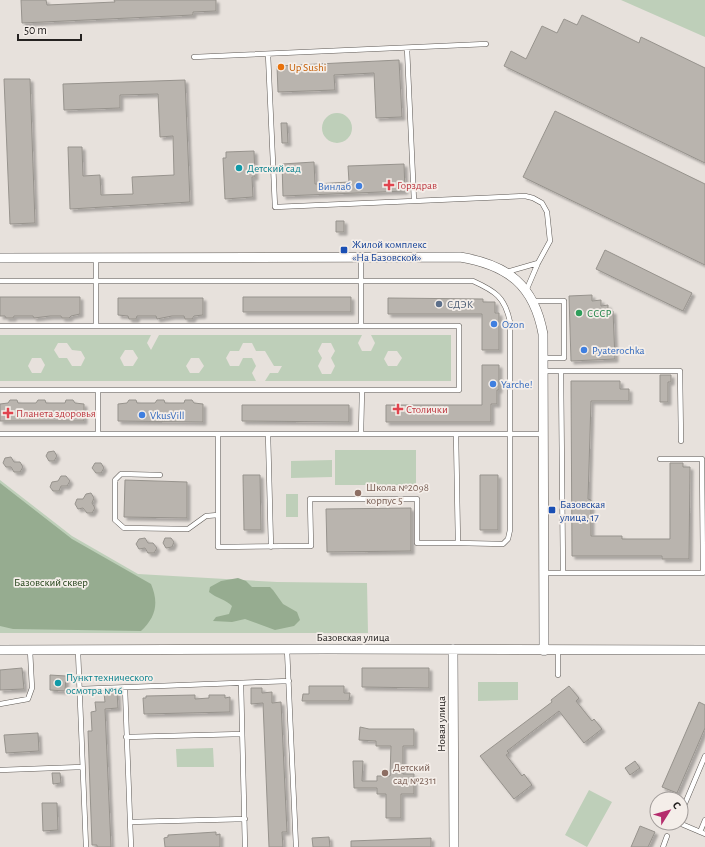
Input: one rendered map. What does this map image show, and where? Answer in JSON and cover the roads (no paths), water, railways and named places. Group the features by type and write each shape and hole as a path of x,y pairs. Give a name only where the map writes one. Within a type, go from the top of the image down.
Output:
{"street":[{"path":"0,258 460,257 492,264 506,272 532,300 539,316 543,334 544,651"},
{"name":"Новая улица","path":"453,649 454,847"},
{"name":"Базовская улица","path":"0,650 705,650"}],"lane":[{"path":"194,57 486,44"},
{"path":"407,48 414,201"},
{"path":"268,54 275,207 525,196 533,198 542,203 547,212 550,241 525,291"},
{"path":"361,257 362,326"},
{"path":"96,258 96,326"},
{"path":"506,272 538,263"},
{"path":"0,282 473,281 490,289 501,298 508,310 510,322 510,530 508,539 503,544 417,543 417,499 310,499 311,546 218,547 218,434"},
{"path":"532,300 564,301 564,358 543,358"},
{"path":"0,326 459,326 459,390 0,390"},
{"path":"543,371 680,371 681,441"},
{"path":"562,372 562,574"},
{"path":"98,390 98,434"},
{"path":"361,434 362,390"},
{"path":"0,434 543,434"},
{"path":"268,434 271,547"},
{"path":"456,434 458,543"},
{"path":"544,573 702,574 702,459 660,459"},
{"path":"160,475 121,474 115,480 116,520 124,528 188,529 206,516 218,516"},
{"path":"287,649 296,847"},
{"path":"0,704 28,699 32,688 30,650"},
{"path":"78,651 86,847"},
{"path":"558,651 558,675"},
{"path":"79,689 289,681"},
{"path":"241,683 245,847"},
{"path":"125,688 130,847"},
{"path":"126,737 242,734"},
{"path":"689,794 705,756"},
{"path":"0,770 82,767"},
{"path":"130,822 245,819"},
{"path":"700,832 705,820"},
{"path":"689,827 705,834"},
{"path":"663,847 667,836"}],"place":[{"name":"Up Sushi","path":"281,67"},
{"name":"Детский сад","path":"239,168"},
{"name":"Горздрав","path":"389,185"},
{"name":"Винлаб","path":"359,186"},
{"name":"Жилой комплекс «На Базовской»","path":"344,250"},
{"name":"СДЭК","path":"439,304"},
{"name":"СССР","path":"579,313"},
{"name":"Ozon","path":"494,324"},
{"name":"Pyaterochka","path":"584,350"},
{"name":"Yarche!","path":"493,384"},
{"name":"Столички","path":"398,409"},
{"name":"Планета здоровья","path":"8,413"},
{"name":"VkusVill","path":"142,415"},
{"name":"Школа №2098 корпус 5","path":"358,493"},
{"name":"Базовская улица, 17","path":"552,510"},
{"name":"Пункт технического осмотра №16","path":"58,683"},
{"name":"Детский сад №2311","path":"385,773"}],"park label":[{"name":"Базовский сквер","path":"51,582"}]}
